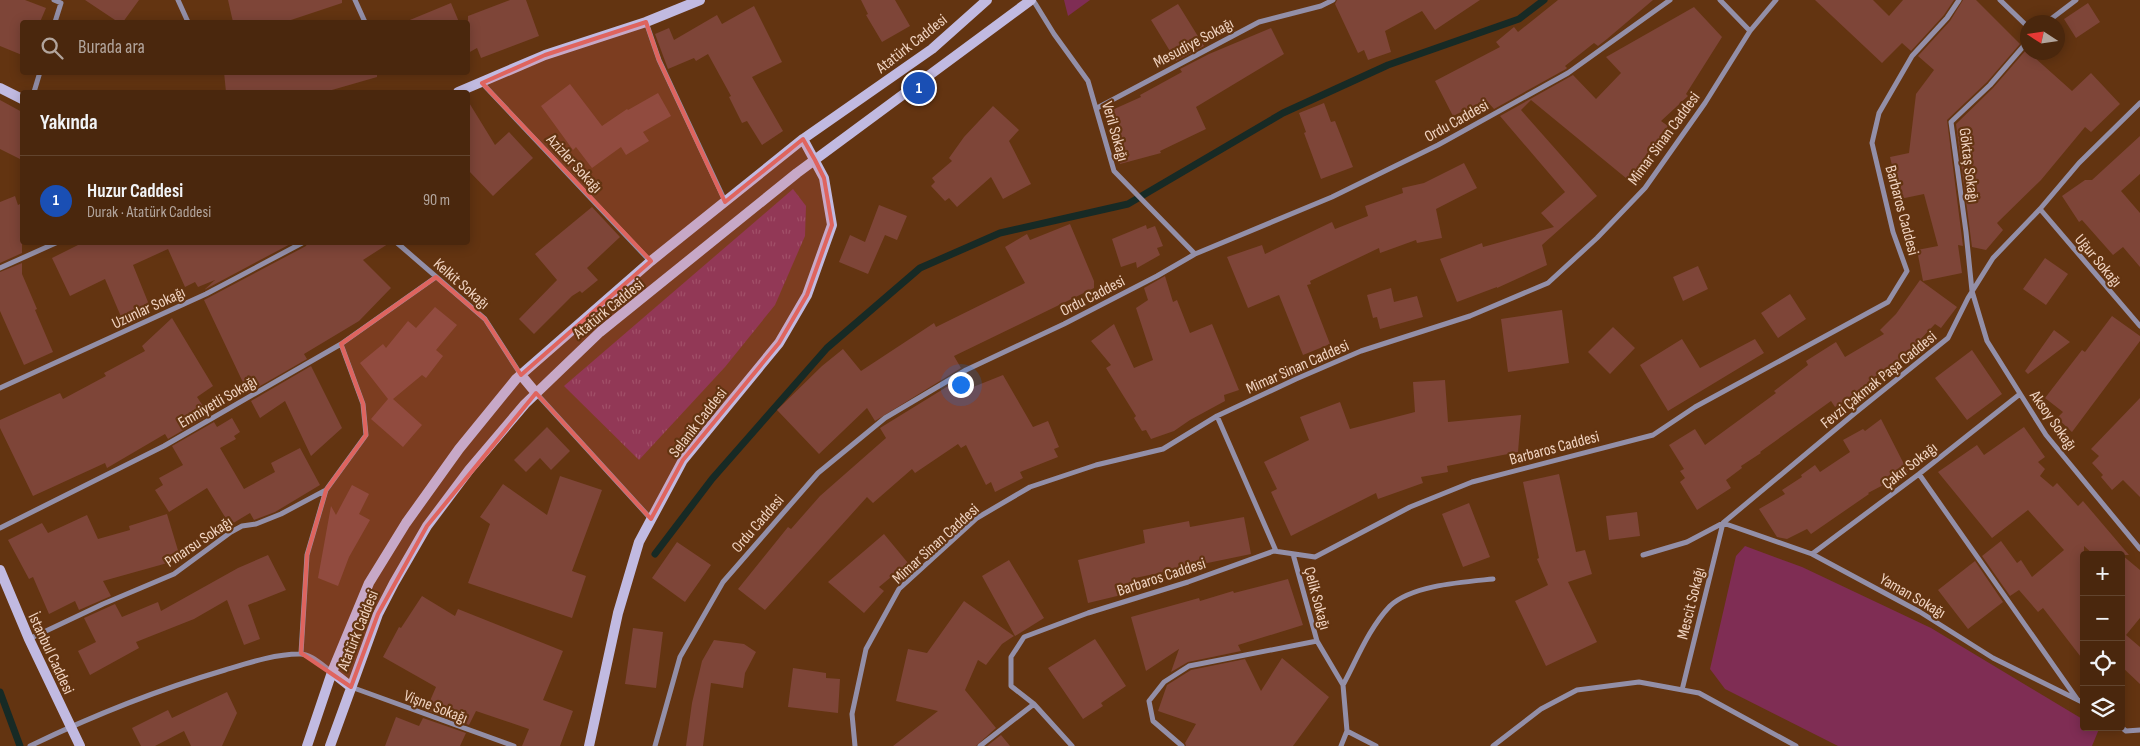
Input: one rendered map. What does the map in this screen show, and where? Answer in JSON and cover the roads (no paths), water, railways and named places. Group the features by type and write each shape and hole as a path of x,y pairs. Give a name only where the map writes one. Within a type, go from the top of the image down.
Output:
{"main road":[{"path":"463,90 545,56 646,22 700,0"},
{"name":"Atatürk Caddesi","path":"307,746 332,672 370,583 406,523 459,449 521,375 651,261 803,139 932,49 986,0"},
{"name":"Atatürk Caddesi","path":"330,746 378,614 427,526 469,470 536,392 600,332 815,160 1032,0"},
{"path":"0,88 20,98"},
{"name":"Selanik Caddesi","path":"588,746 618,613 639,542 684,460 779,343 808,295 832,225 824,178 803,139"},
{"path":"521,375 536,392"},
{"name":"İstanbul Caddesi","path":"0,570 29,640 80,746"},
{"path":"332,672 351,687"}],"street":[{"path":"54,0 61,3 56,20"},
{"path":"178,0 187,20"},
{"path":"355,0 364,20"},
{"name":"Veril Sokağı","path":"1032,0 1088,81 1114,171 1195,254"},
{"path":"1318,0 1321,6"},
{"name":"Mesudiye Sokağı","path":"1097,108 1259,22 1321,6 1333,0"},
{"name":"Ordu Caddesi","path":"655,746 680,658 723,582 818,473 886,418 966,370 1064,324 1195,254 1332,197 1438,145 1568,73 1670,0"},
{"path":"1720,0 1750,31"},
{"name":"Mimar Sinan Caddesi","path":"855,746 852,714 866,649 898,589 977,518 1030,488 1096,465 1163,449 1217,416 1361,351 1470,316 1548,282 1596,238 1645,188 1705,103 1750,31 1776,0"},
{"name":"Barbaros Caddesi","path":"1072,746 1034,704 1011,686 1011,657 1024,637 1088,613 1188,582 1274,551 1315,557 1410,507 1472,482 1653,435 1695,407 1888,302 1907,271 1893,232 1872,142 1879,113 1912,56 1947,18 1959,0"},
{"path":"2000,0 2020,19"},
{"path":"2056,15 2076,0"},
{"path":"646,22 659,60 725,202"},
{"name":"Göktaş Sokağı","path":"1972,291 1951,122 1990,85 2020,50"},
{"path":"35,90 39,75"},
{"name":"Azizler Sokağı","path":"482,83 651,261"},
{"name":"Fevzi Çakmak Paşa Caddesi","path":"1643,555 1687,542 1723,522 1948,338 1972,291 1993,258 2040,209 2079,163 2139,106"},
{"name":"Uğur Sokağı","path":"2040,209 2140,326"},
{"path":"0,268 51,245"},
{"name":"Uzunlar Sokağı","path":"0,388 206,294 298,245"},
{"name":"Kelkit Sokağı","path":"399,245 485,319 521,375"},
{"name":"Emniyetli Sokağı","path":"0,528 164,446 341,344 436,277"},
{"name":"Aksoy Sokağı","path":"1972,291 1987,342 2046,435 2140,549"},
{"name":"Pınarsu Sokağı","path":"301,653 306,555 326,490 366,435 363,404 341,344"},
{"path":"536,392 652,519"},
{"name":"Çakır Sokağı","path":"1812,554 1919,474 2020,394"},
{"path":"1217,416 1274,551"},
{"path":"1919,474 2078,699"},
{"name":"Pınarsu Sokağı","path":"29,640 103,604 174,574 230,532 242,526 256,524 281,514 326,490"},
{"name":"Yaman Sokağı","path":"1723,522 1812,554 1920,612 1993,658 2078,699"},
{"name":"Mescit Sokağı","path":"1682,690 1723,522"},
{"name":"Çelik Sokağı","path":"1274,551 1294,554 1317,641 1343,685 1347,731 1341,746"},
{"path":"1343,685 1372,630 1391,605 1411,594 1439,585 1493,579"},
{"path":"1182,746 1153,721 1149,701 1164,682 1189,666 1317,641"},
{"path":"30,746 70,727 168,687 256,661 301,653"},
{"name":"Atatürk Caddesi","path":"301,653 316,660 332,672"},
{"path":"1493,746 1541,709 1577,690 1639,682 1699,693 1796,746"},
{"name":"Vişne Sokağı","path":"351,687 468,731 514,746"},
{"path":"980,746 1034,704"},
{"path":"2125,729 2140,730"},
{"path":"1347,731 1376,746"}],"waterway":[{"path":"655,554 712,479 827,348 920,268 1000,233 1128,204 1283,113 1388,65 1519,19 1544,0"},
{"path":"0,692 20,746"}],"place":[{"name":"Huzur Caddesi","path":"919,88"}]}
